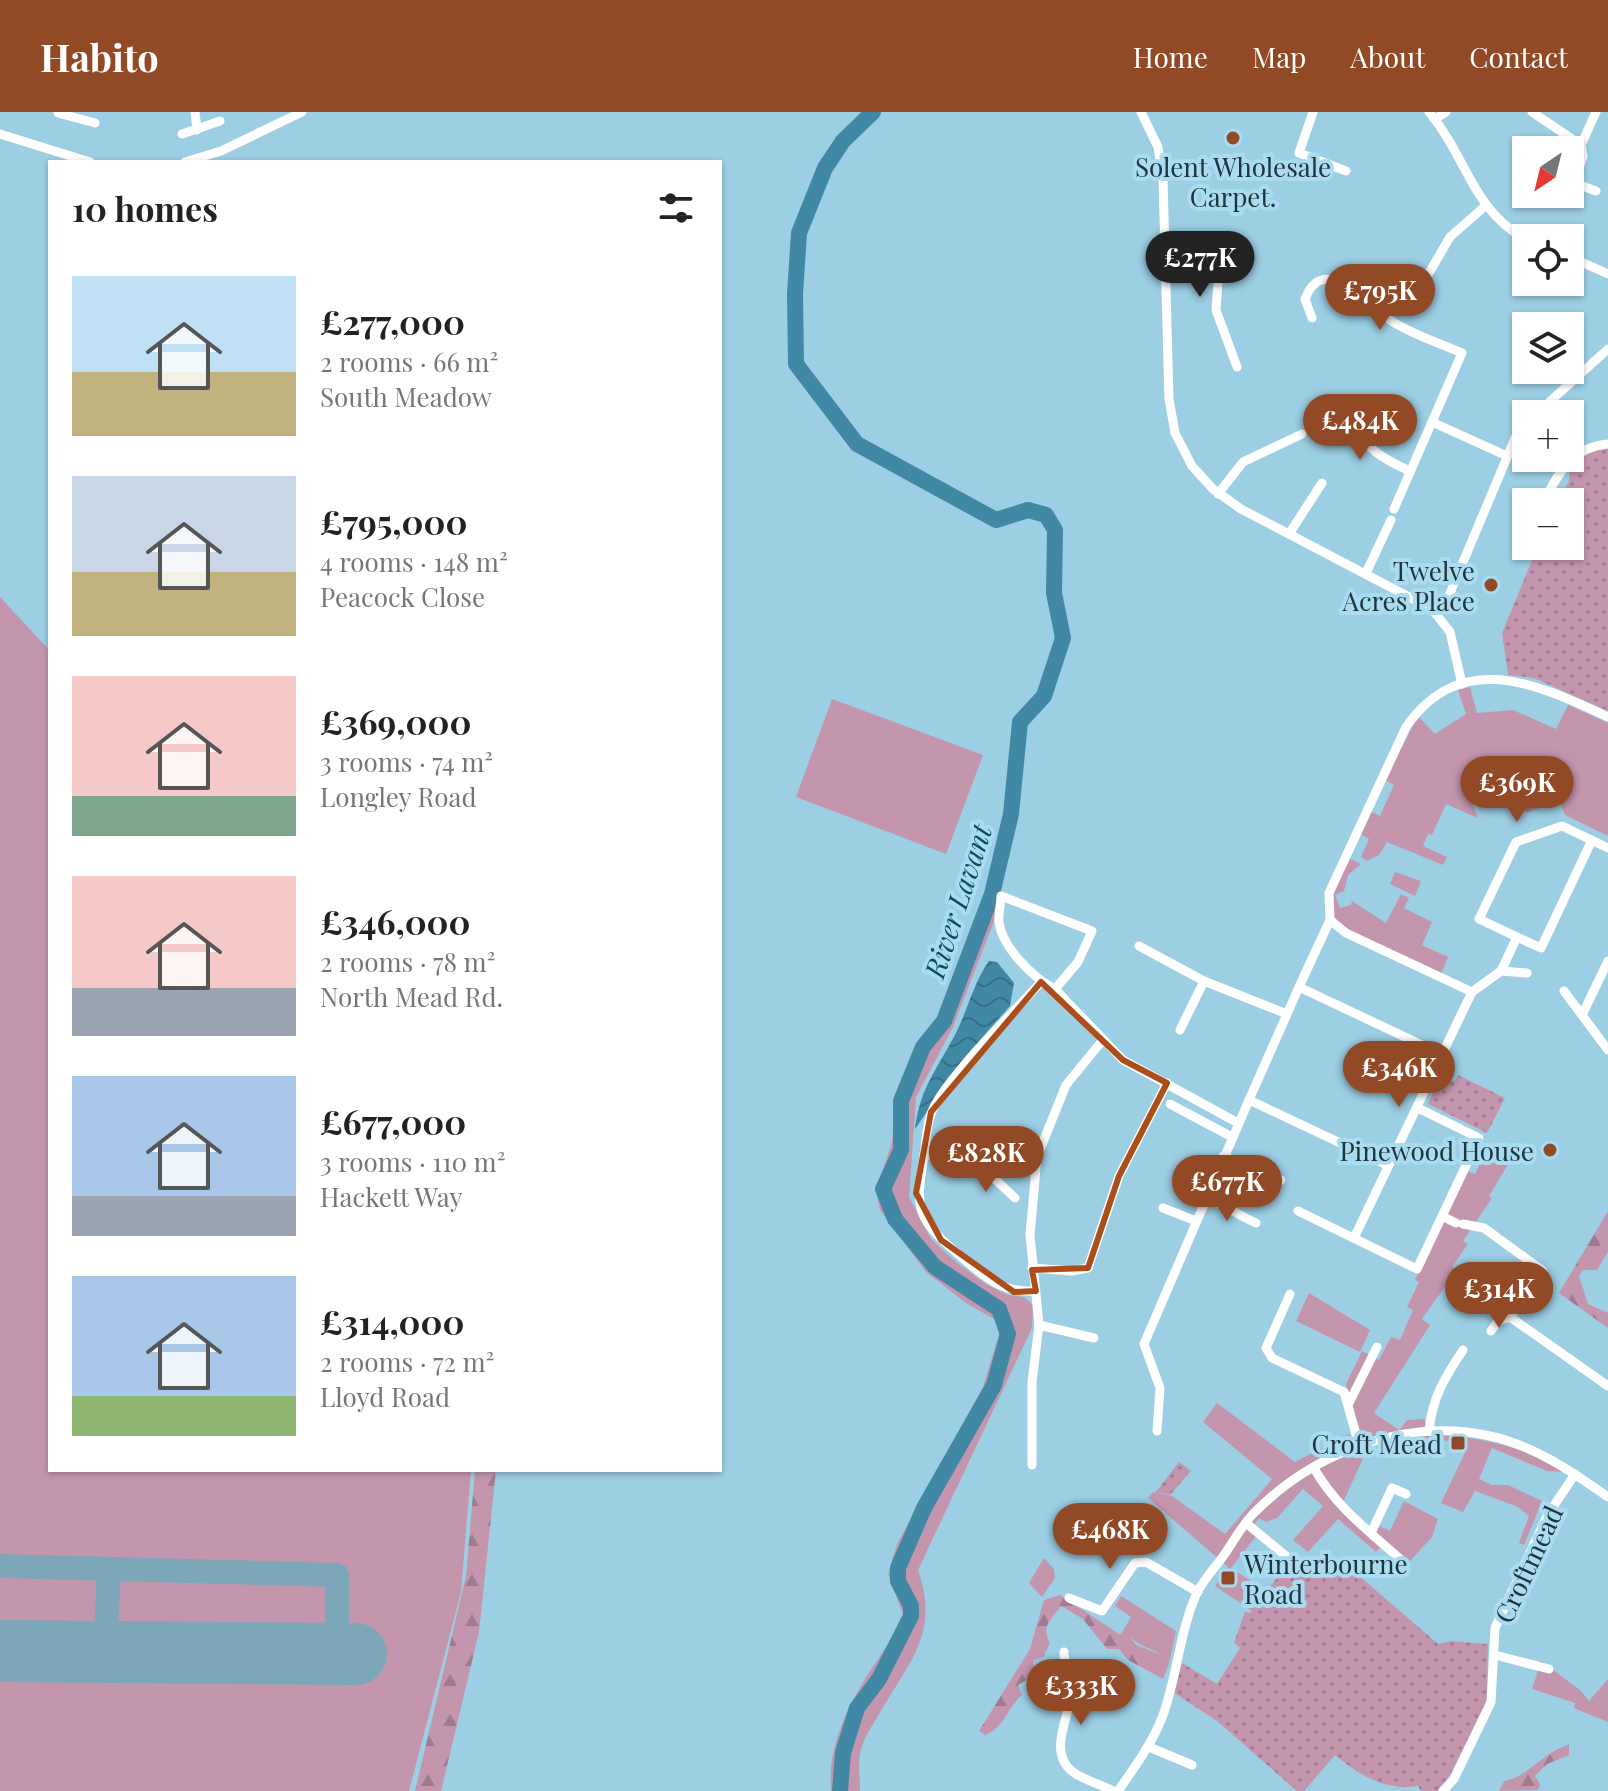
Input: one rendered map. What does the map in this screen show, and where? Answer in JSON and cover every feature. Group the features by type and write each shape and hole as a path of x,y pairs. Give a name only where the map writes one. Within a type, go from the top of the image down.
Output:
{"street":[{"path":"195,112 197,130"},
{"path":"192,160 221,151 302,112"},
{"path":"1141,112 1158,147 1169,399 1175,433 1192,466 1218,494 1432,609 1450,632 1462,684"},
{"path":"1313,112 1299,153 1346,171"},
{"path":"1446,112 1432,116 1484,207 1512,229"},
{"path":"1532,112 1568,136"},
{"path":"1584,138 1596,112"},
{"path":"58,113 81,116 95,123"},
{"path":"182,134 220,121"},
{"path":"0,134 84,160"},
{"path":"1584,187 1596,191"},
{"path":"1429,273 1442,247 1484,207"},
{"path":"1164,244 1221,241 1216,310 1237,367"},
{"path":"1584,263 1608,274"},
{"path":"1312,318 1305,299 1308,291 1323,280 1337,280 1352,287 1393,322 1462,353 1394,509"},
{"path":"1552,400 1608,349"},
{"path":"1218,494 1243,462 1365,403"},
{"path":"1348,413 1365,444 1377,456 1410,471"},
{"path":"1432,422 1507,456"},
{"path":"1552,488 1571,457 1589,447 1608,444"},
{"path":"1432,609 1445,605 1512,445"},
{"path":"1289,534 1322,483"},
{"path":"1366,573 1391,520"},
{"path":"1157,1431 1160,1388 1144,1344 1223,1156 1330,920 1329,893 1406,727 1416,713 1462,684 1508,679 1525,682 1608,717"},
{"path":"1592,840 1541,948 1479,919 1516,842 1562,826 1592,840 1608,848"},
{"path":"1055,989 1078,962 1092,931 1001,896 999,922 1008,944 1041,982 1055,989 1102,1041 1123,1060 1238,1123"},
{"path":"1330,920 1346,933 1472,992"},
{"path":"1354,1238 1472,992 1501,971 1517,937"},
{"path":"1139,946 1204,981 1287,1014"},
{"path":"1583,1013 1608,961"},
{"path":"1501,971 1527,973"},
{"path":"1180,1030 1204,981"},
{"path":"1036,1291 1014,1292 993,1282 941,1240 919,1208 916,1193 931,1112 940,1097 1041,982"},
{"path":"1299,987 1443,1055"},
{"path":"1564,991 1608,1050"},
{"path":"1032,1465 1032,1382 1039,1325 1032,1268 1031,1198 1038,1153 1066,1085 1102,1041"},
{"path":"1032,1268 1072,1271 1088,1268 1119,1176 1167,1083"},
{"path":"1249,1100 1387,1165"},
{"path":"1170,1104 1232,1137"},
{"path":"1298,1211 1417,1269 1479,1138 1418,1108"},
{"path":"924,1154 991,1165 1008,1153 1038,1153"},
{"path":"1223,1156 1281,1180"},
{"path":"991,1165 995,1179 1015,1198"},
{"path":"1206,1198 1237,1209 1243,1218 1256,1223"},
{"path":"1163,1208 1196,1221"},
{"path":"1442,1216 1484,1228 1543,1271 1510,1317 1498,1321 1491,1331"},
{"path":"1290,1294 1266,1348 1272,1358 1344,1392 1359,1445"},
{"path":"1510,1317 1608,1386"},
{"path":"1039,1325 1094,1338"},
{"path":"1348,1405 1377,1347"},
{"path":"1429,1431 1431,1407 1438,1387 1463,1350"},
{"path":"1064,1652 1063,1659 1074,1684 1060,1743 1065,1764 1077,1775 1116,1791 1149,1747 1163,1716 1186,1622 1198,1592 1246,1523 1295,1477 1359,1445 1429,1431 1488,1435 1524,1446 1575,1474 1608,1497"},
{"path":"1314,1468 1326,1490 1401,1560"},
{"name":"Croftmead","path":"1443,1791 1454,1779 1491,1702 1495,1628 1547,1516 1575,1474"},
{"path":"1371,1533 1392,1488 1406,1494"},
{"path":"1246,1523 1292,1561"},
{"path":"1069,1598 1102,1611 1135,1563 1146,1562 1198,1592"},
{"path":"1495,1655 1549,1669"},
{"path":"1074,1684 1082,1680 1108,1685"},
{"path":"1149,1747 1192,1765"},
{"path":"1175,1771 1180,1760"}],"highlighted area":[{"path":"1041,982 1123,1060 1167,1083 1119,1176 1088,1268 1032,1270 1036,1291 1014,1292 941,1240 916,1193 931,1112"}],"green space":[{"path":"1369,407 1388,415 1377,437 1369,434 1359,415"},
{"path":"1608,448 1608,711 1534,678 1508,675 1502,633 1532,560 1584,560 1584,488 1565,488 1570,472 1584,472 1584,456"},
{"path":"0,597 48,649 48,1472 471,1472 461,1592 409,1791 0,1791"},
{"path":"1470,687 1477,713 1513,710 1556,729 1568,705 1608,723 1608,836 1565,815 1559,801 1526,813 1521,801 1509,806 1499,786 1503,784 1507,792 1518,788 1508,763 1474,778 1481,796 1471,800 1478,818 1446,804 1432,835 1428,834 1423,846 1447,857 1443,865 1387,842 1379,855 1367,861 1361,857 1369,839 1361,834 1371,812 1380,816 1394,785 1385,780 1418,716 1435,734 1466,714 1458,690"},
{"path":"832,699 983,755 946,854 796,797"},
{"path":"1349,858 1361,864 1348,875 1344,891 1335,895 1340,908 1351,905 1352,901 1386,923 1401,894 1409,898 1404,908 1432,922 1422,945 1448,957 1441,974 1346,932 1333,920 1332,894"},
{"path":"1395,872 1421,881 1415,896 1390,884"},
{"path":"986,893 1003,898 953,1027 916,1097 909,1197 931,1239 956,1262 986,1284 1008,1295 1024,1297 1033,1305 1032,1328 918,1570 924,1592 924,1629 911,1662 863,1743 859,1758 860,1791 831,1791 835,1745 843,1722 865,1679 905,1620 888,1574 897,1544 983,1387 999,1334 996,1320 966,1303 926,1272 880,1210 876,1191 892,1142 897,1089 917,1048 934,1026"},
{"path":"1458,1075 1505,1098 1487,1133 1428,1104 1440,1079 1455,1081"},
{"path":"1489,1146 1510,1161 1489,1196 1492,1198 1463,1241 1468,1244 1452,1267 1456,1271 1422,1319 1430,1325 1374,1413 1399,1430 1407,1420 1424,1419 1428,1433 1497,1443 1561,1468 1562,1472 1547,1471 1492,1448 1479,1479 1492,1485 1508,1485 1542,1501 1524,1545 1519,1543 1529,1516 1518,1507 1475,1491 1463,1512 1441,1503 1468,1446 1440,1439 1432,1458 1360,1431 1346,1384 1362,1351 1379,1360 1391,1337 1400,1340 1413,1310 1407,1307 1419,1282 1415,1280 1467,1171 1475,1174"},
{"path":"1608,1211 1608,1252 1597,1270 1583,1270 1579,1276 1588,1304 1608,1313 1608,1328 1559,1293"},
{"path":"1309,1293 1370,1330 1360,1352 1296,1321"},
{"path":"1217,1403 1295,1462 1349,1434 1356,1450 1369,1445 1340,1509 1381,1546 1376,1552 1338,1519 1308,1552 1293,1540 1323,1506 1303,1489 1277,1518 1266,1522 1259,1518 1250,1530 1256,1536 1231,1568 1266,1591 1252,1611 1215,1586 1228,1567 1148,1498 1153,1492 1172,1496 1225,1534 1272,1479 1203,1422"},
{"path":"1179,1462 1191,1471 1170,1495 1156,1492"},
{"path":"475,1472 496,1472 479,1632 441,1791 415,1791 466,1576"},
{"path":"1404,1501 1438,1519 1432,1537 1410,1561 1375,1534 1379,1526 1390,1531"},
{"path":"1044,1558 1054,1569 1055,1578 1042,1597 1029,1583"},
{"path":"1293,1568 1346,1570 1358,1575 1438,1644 1450,1641 1488,1644 1487,1701 1450,1775 1438,1791 1384,1784 1363,1775 1335,1755 1304,1791 1297,1791 1217,1721 1173,1692 1182,1663 1217,1684 1240,1648 1234,1643 1245,1612 1250,1613 1275,1580"},
{"path":"1060,1595 1119,1634 1129,1634 1136,1645 1165,1656 1169,1664 1163,1679 1128,1660 1119,1649 1107,1649 1083,1619 1061,1606 1047,1627 1050,1643 1043,1657 1033,1660 1033,1676 1018,1685 1022,1695 997,1728 985,1735 979,1731 1030,1649 1044,1600"},
{"path":"1121,1596 1176,1631 1169,1664 1160,1654 1138,1643 1129,1634 1121,1634 1131,1617 1115,1606"},
{"path":"1541,1661 1580,1690 1589,1701 1608,1679 1608,1722 1574,1708 1575,1703 1532,1689"},
{"path":"1569,1745 1569,1755 1547,1764 1535,1776 1540,1784 1538,1790 1499,1791 1504,1781 1522,1774 1552,1752"}],"water":[{"path":"989,961 997,962 1014,983 1010,1006 963,1059 915,1129 925,1089 957,1031"}],"waterway":[{"name":"River Lavant","path":"840,1791 843,1753 857,1708 879,1679 911,1616 911,1606 898,1581 898,1568 924,1508 994,1385 1008,1334 999,1309 935,1267 895,1219 883,1189 901,1150 901,1101 923,1047 944,1021 992,894 1011,814 1020,722 1044,696 1063,638 1054,593 1055,530 1046,515 1028,510 996,520 857,444 796,364 795,294 799,233 825,168 843,141 873,112"}],"taxiway":[{"path":"0,1566 337,1575 337,1654"},
{"path":"105,1652 109,1570"}],"runway":[{"path":"0,1651 356,1654"}],"place":[{"name":"Solent Wholesale Carpet.","path":"1233,138"},
{"name":"Twelve Acres Place","path":"1491,585"},
{"name":"Pinewood House","path":"1550,1150"},
{"name":"Croft Mead","path":"1458,1443"},
{"name":"Winterbourne Road","path":"1228,1578"}]}
